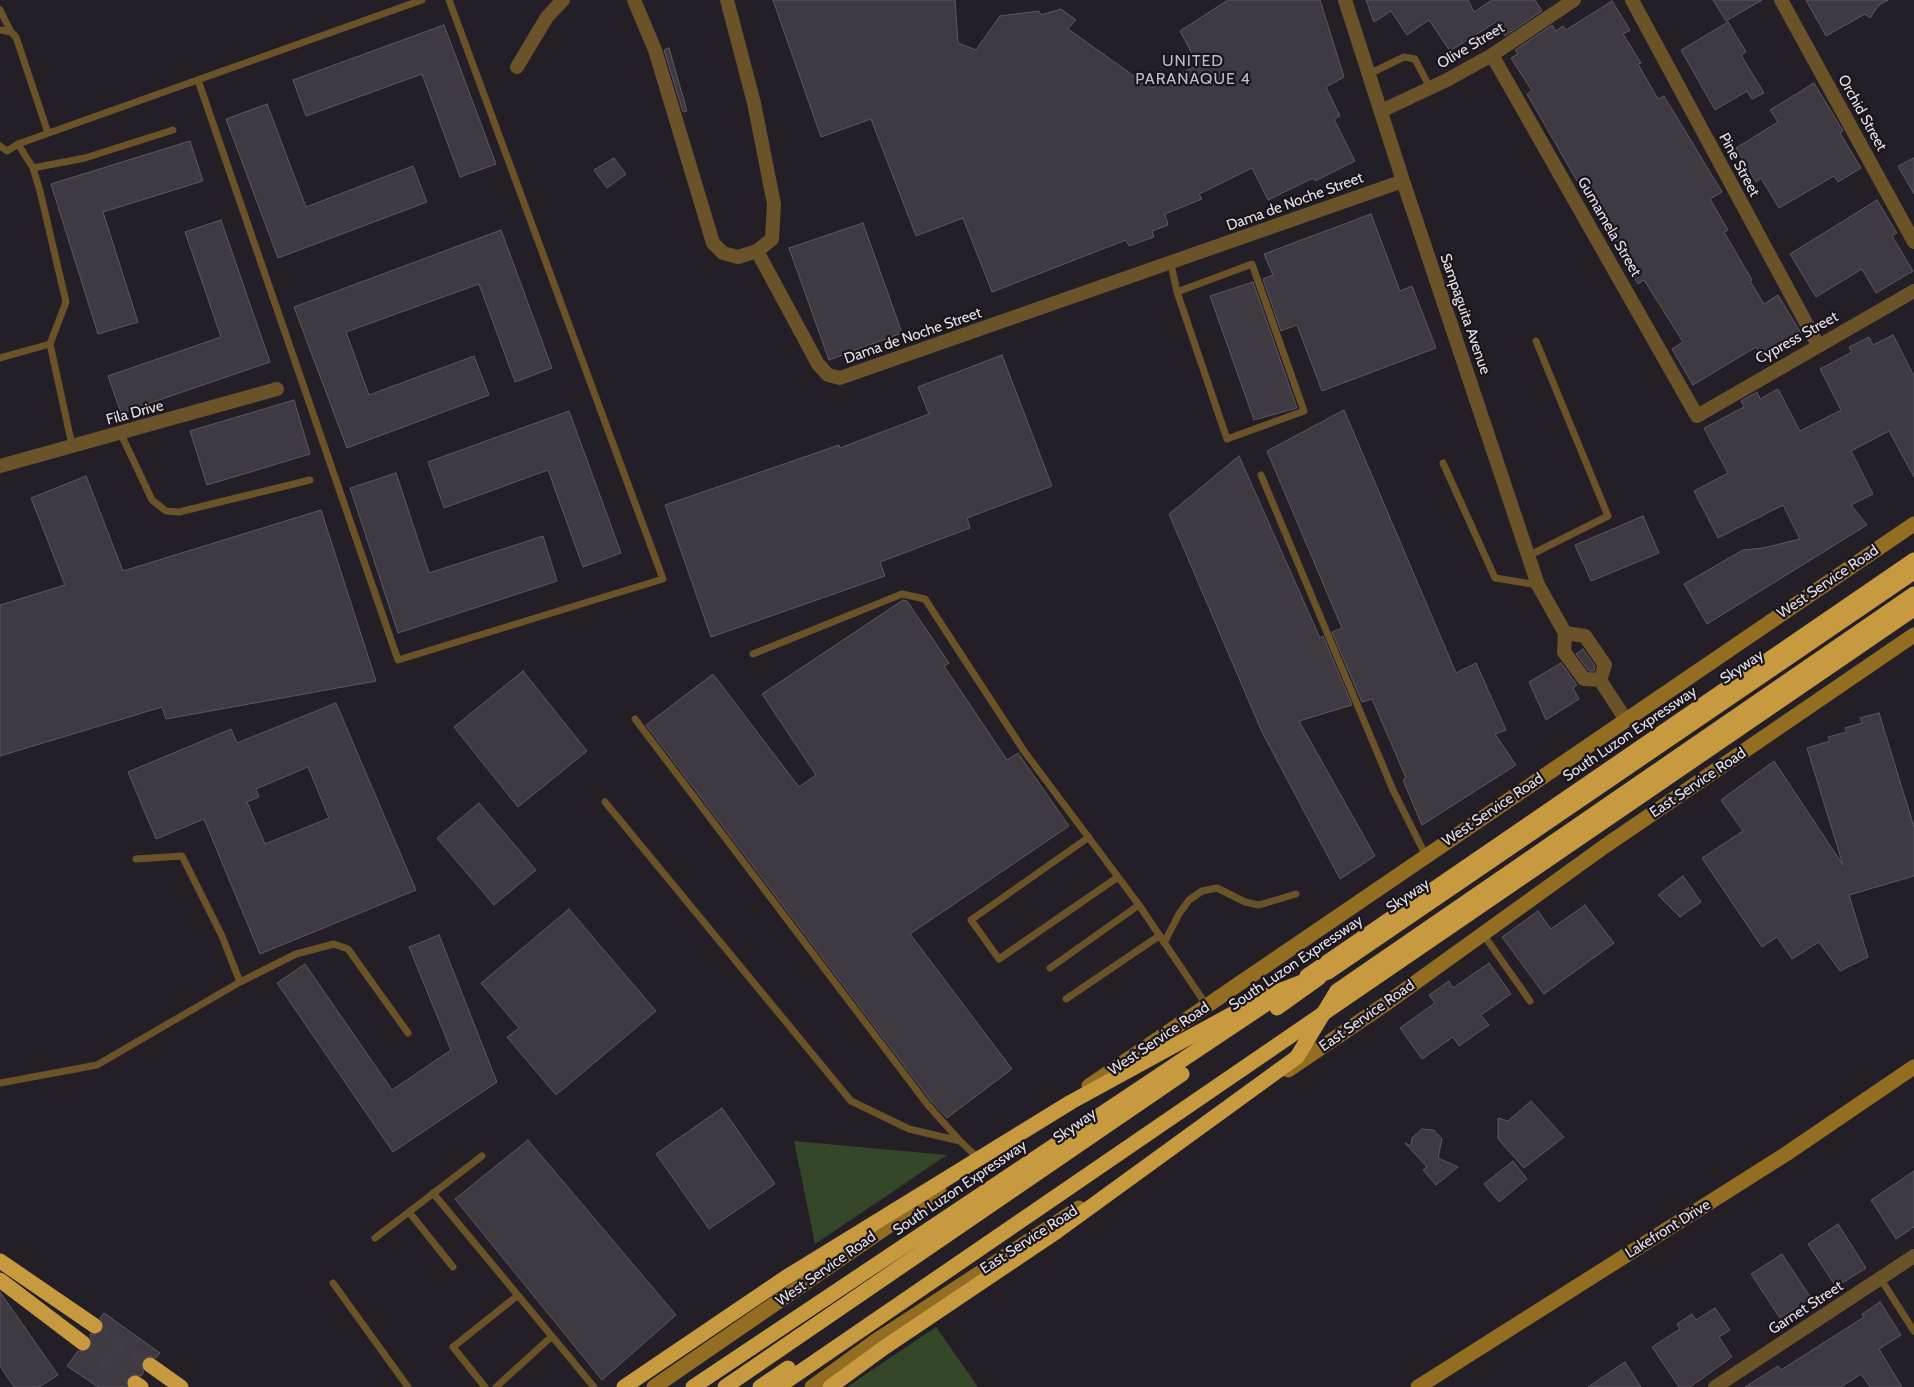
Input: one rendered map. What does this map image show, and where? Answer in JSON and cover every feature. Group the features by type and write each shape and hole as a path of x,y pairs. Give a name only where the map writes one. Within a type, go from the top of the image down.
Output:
{"highway":[{"name":"South Luzon Expressway","path":"693,1387 1101,1116 1914,560"},
{"name":"Skyway","path":"726,1387 1328,972 1914,572"},
{"path":"760,1387 1914,594"},
{"path":"778,1387 1914,609"},
{"path":"624,1387 785,1278 1071,1102 1263,997 1328,972"},
{"path":"830,1387 884,1347 1056,1232 1296,1057 1337,991"},
{"path":"0,1261 95,1326"},
{"path":"0,1280 83,1343"},
{"path":"150,1365 181,1387"}],"main road":[{"name":"West Service Road","path":"654,1387 1426,856 1914,524"},
{"name":"East Service Road","path":"812,1387 874,1342 1333,1040 1614,840 1914,635"},
{"name":"Lakefront Drive","path":"1418,1387 1786,1154 1914,1067"}],"street":[{"path":"517,67 546,17 563,0"},
{"path":"634,0 655,50 713,243 723,253 738,257 757,251 772,239 774,204 754,103 727,0"},
{"name":"Sampaguita Avenue","path":"1345,0 1403,181 1538,585 1566,633 1564,652 1584,679 1600,680"},
{"name":"Olive Street","path":"1381,111 1430,88 1492,55 1574,0"},
{"name":"Pine Street","path":"1632,0 1818,345"},
{"name":"Orchid Street","path":"1781,0 1914,242"},
{"name":"Gumamela Street","path":"1492,55 1697,416"},
{"name":"Dama de Noche Street","path":"757,251 818,364 828,375 840,378 1171,264 1403,181"},
{"name":"Cypress Street","path":"1697,416 1914,291"},
{"name":"Fila Drive","path":"0,466 277,389"},
{"path":"1566,633 1585,636 1605,665 1600,680 1626,720"},
{"name":"Garnet Street","path":"1715,1387 1914,1256"}],"lane":[{"path":"0,146 7,151 18,144 48,133 422,0"},
{"path":"198,80 398,660 663,579 449,0"},
{"path":"0,10 20,47 48,133"},
{"path":"0,30 11,32"},
{"path":"1369,74 1404,56 1414,59 1430,88"},
{"path":"33,168 85,158 173,130"},
{"path":"18,144 33,168 66,302 50,344 72,445"},
{"path":"1171,264 1177,292 1227,439 1304,411 1252,264 1177,292"},
{"path":"1528,556 1608,516 1536,341"},
{"path":"0,358 50,344"},
{"path":"120,434 152,500 166,511 179,512 310,480"},
{"path":"1443,463 1495,578 1538,585"},
{"path":"1261,475 1393,790 1426,856"},
{"path":"753,654 902,594 925,599 1024,751 1139,905 1207,1006"},
{"path":"635,719 927,1104 960,1142 981,1161"},
{"path":"605,802 851,1101 909,1129 960,1142"},
{"path":"1089,837 971,920 993,951 999,959 1118,877"},
{"path":"136,859 182,856 222,936 240,982"},
{"path":"1164,944 1178,914 1189,900 1202,891 1217,888 1245,902 1259,905 1296,894"},
{"path":"1050,968 1139,905"},
{"path":"1400,913 1423,944"},
{"path":"1483,934 1530,1001"},
{"path":"1066,999 1159,936"},
{"path":"0,1083 97,1066 240,982 296,954 334,944 348,949 408,1033"},
{"path":"375,1238 482,1156"},
{"path":"433,1193 594,1387"},
{"path":"409,1212 453,1267"},
{"path":"1880,1278 1914,1331"},
{"path":"333,1283 408,1387"},
{"path":"485,1387 453,1347 517,1296"},
{"path":"496,1387 551,1337"}],"green space":[{"path":"794,1141 947,1155 815,1244"},
{"path":"936,1327 978,1387 847,1387"}],"building":[{"path":"773,0 955,0 958,43 976,50 1000,16 1039,11 1041,15 1061,9 1076,20 1068,29 1151,88 1198,65 1180,31 1228,0 1320,0 1344,77 1326,87 1340,116 1334,119 1355,161 1315,181 1313,178 1268,200 1252,168 1199,194 1202,199 1165,214 1168,225 1152,231 1154,237 1129,246 1126,240 992,292 963,218 916,236 871,119 821,137"},
{"path":"1366,0 1468,0 1474,12 1492,0 1535,0 1542,11 1505,36 1496,22 1450,51 1429,20 1407,35 1391,11 1374,22"},
{"path":"1713,0 1762,0 1726,21"},
{"path":"1806,0 1888,0 1879,5 1870,18 1865,14 1826,36"},
{"path":"1612,1 1630,30 1623,34 1641,63 1638,64 1658,99 1664,96 1722,192 1710,199 1728,230 1724,232 1752,280 1750,281 1764,304 1778,295 1801,333 1762,356 1756,347 1693,385 1672,349 1683,342 1644,280 1638,284 1527,94 1532,91 1511,58 1518,54 1515,50 1552,25 1556,31 1563,26 1566,30"},
{"path":"1728,22 1746,52 1741,55 1764,93 1752,99 1747,91 1715,110 1681,50"},
{"path":"444,25 496,164 460,177 422,74 306,116 293,80"},
{"path":"669,48 687,111 683,112 664,50"},
{"path":"1814,83 1843,131 1840,133 1861,168 1838,182 1834,176 1779,208 1761,178 1756,182 1736,148 1778,122 1770,110"},
{"path":"267,104 306,207 413,166 427,202 278,258 226,119"},
{"path":"190,141 203,181 103,212 138,322 98,334 51,184"},
{"path":"614,158 626,174 607,188 594,170"},
{"path":"1914,158 1914,194 1898,166"},
{"path":"1877,200 1897,233 1892,236 1913,271 1876,293 1862,269 1816,297 1790,254"},
{"path":"1371,214 1400,291 1412,286 1436,348 1322,391 1297,325 1281,331 1263,279 1273,275 1264,254"},
{"path":"221,220 270,362 121,413 108,376 221,337 185,232"},
{"path":"863,223 902,333 829,360 789,248"},
{"path":"501,230 552,368 515,382 479,284 346,332 369,395 474,356 489,395 347,448 294,307"},
{"path":"1253,282 1297,408 1254,420 1210,296"},
{"path":"1893,335 1914,376 1914,477 1889,431 1851,451 1873,494 1851,505 1867,525 1707,624 1684,584 1743,550 1763,548 1800,539 1783,505 1718,538 1694,491 1728,473 1704,428 1744,407 1741,401 1757,392 1760,399 1778,389 1800,431 1841,410 1820,369 1852,352 1849,347 1869,337 1873,345"},
{"path":"1002,355 1052,486 967,518 970,528 880,562 885,576 711,637 665,505 839,445 840,448 929,414 918,387"},
{"path":"294,400 310,454 207,485 190,431"},
{"path":"1344,410 1456,673 1476,663 1506,730 1495,734 1516,765 1422,825 1403,780 1406,778 1372,699 1362,702 1332,632 1342,628 1267,451"},
{"path":"569,411 621,553 583,567 548,470 444,508 428,462"},
{"path":"1239,456 1320,638 1323,636 1352,705 1299,721 1375,856 1340,879 1262,732 1169,514"},
{"path":"396,473 429,573 543,536 557,581 398,633 350,488"},
{"path":"86,476 123,571 321,510 376,681 166,719 162,707 0,756 0,605 65,585 31,498"},
{"path":"1643,516 1659,553 1591,581 1575,545"},
{"path":"903,600 907,601 949,663 944,666 1007,760 1018,753 1069,826 910,934 1012,1069 947,1118 931,1101 646,725 713,674 799,787 816,775 762,694"},
{"path":"1583,649 1595,666 1594,671 1589,671 1576,654"},
{"path":"1561,663 1577,685 1573,688 1579,699 1546,720 1529,682"},
{"path":"523,671 587,751 518,807 454,727"},
{"path":"336,703 416,890 260,954 204,819 156,839 128,772 231,729 237,743","holes":["308,767 329,818 265,844 247,802 259,797 256,789"]},
{"path":"1879,713 1914,827 1914,876 1849,895 1868,957 1840,971 1819,942 1792,959 1777,937 1762,947 1702,858 1743,831 1721,800 1774,761 1843,865 1807,748 1830,741 1828,737 1847,732 1845,728 1862,723 1860,718"},
{"path":"479,803 536,870 494,905 437,838"},
{"path":"1683,876 1701,902 1680,917 1658,895"},
{"path":"1585,905 1614,943 1544,994 1502,937 1538,911 1551,929"},
{"path":"569,909 656,1011 556,1095 507,1037 519,1028 481,983"},
{"path":"439,935 497,1082 393,1152 277,983 305,964 392,1090 451,1050 409,947"},
{"path":"1489,963 1511,994 1481,1015 1489,1025 1459,1046 1453,1037 1422,1059 1400,1028 1435,1003 1429,995 1449,981 1453,988"},
{"path":"1531,1101 1564,1137 1524,1168 1498,1139 1498,1118 1508,1121"},
{"path":"722,1108 775,1184 709,1229 656,1154"},
{"path":"1422,1129 1434,1130 1442,1139 1438,1158 1458,1167 1436,1185 1423,1170 1427,1167 1405,1143 1411,1146 1412,1138"},
{"path":"528,1140 676,1315 602,1380 455,1199"},
{"path":"1513,1161 1527,1179 1499,1202 1484,1184"},
{"path":"1914,1171 1914,1227 1896,1239 1871,1200"},
{"path":"1838,1224 1866,1268 1836,1287 1808,1244"},
{"path":"1782,1254 1811,1298 1780,1318 1751,1274"},
{"path":"0,1292 58,1375 39,1387 14,1387 0,1366"},
{"path":"1880,1302 1901,1335 1879,1349 1902,1387 1870,1387 1861,1374 1841,1387 1745,1387 1778,1366 1781,1370 1864,1317 1862,1314"},
{"path":"1715,1308 1730,1330 1719,1337 1732,1357 1690,1387 1679,1387 1652,1347 1680,1329 1677,1324 1692,1314 1696,1320"},
{"path":"104,1313 160,1353 156,1358 150,1356 143,1359 141,1365 144,1372 141,1376 130,1375 126,1382 127,1387 98,1387 67,1366 78,1351 86,1352 91,1348 90,1334 95,1335 102,1332 104,1326 100,1318"},
{"path":"1625,1362 1641,1387 1588,1387"}],"tunnel":[{"path":"95,1326 150,1365"},
{"path":"83,1343 135,1383"}],"district":[{"name":"UNITED PARANAQUE 4","path":"1193,70"}]}
